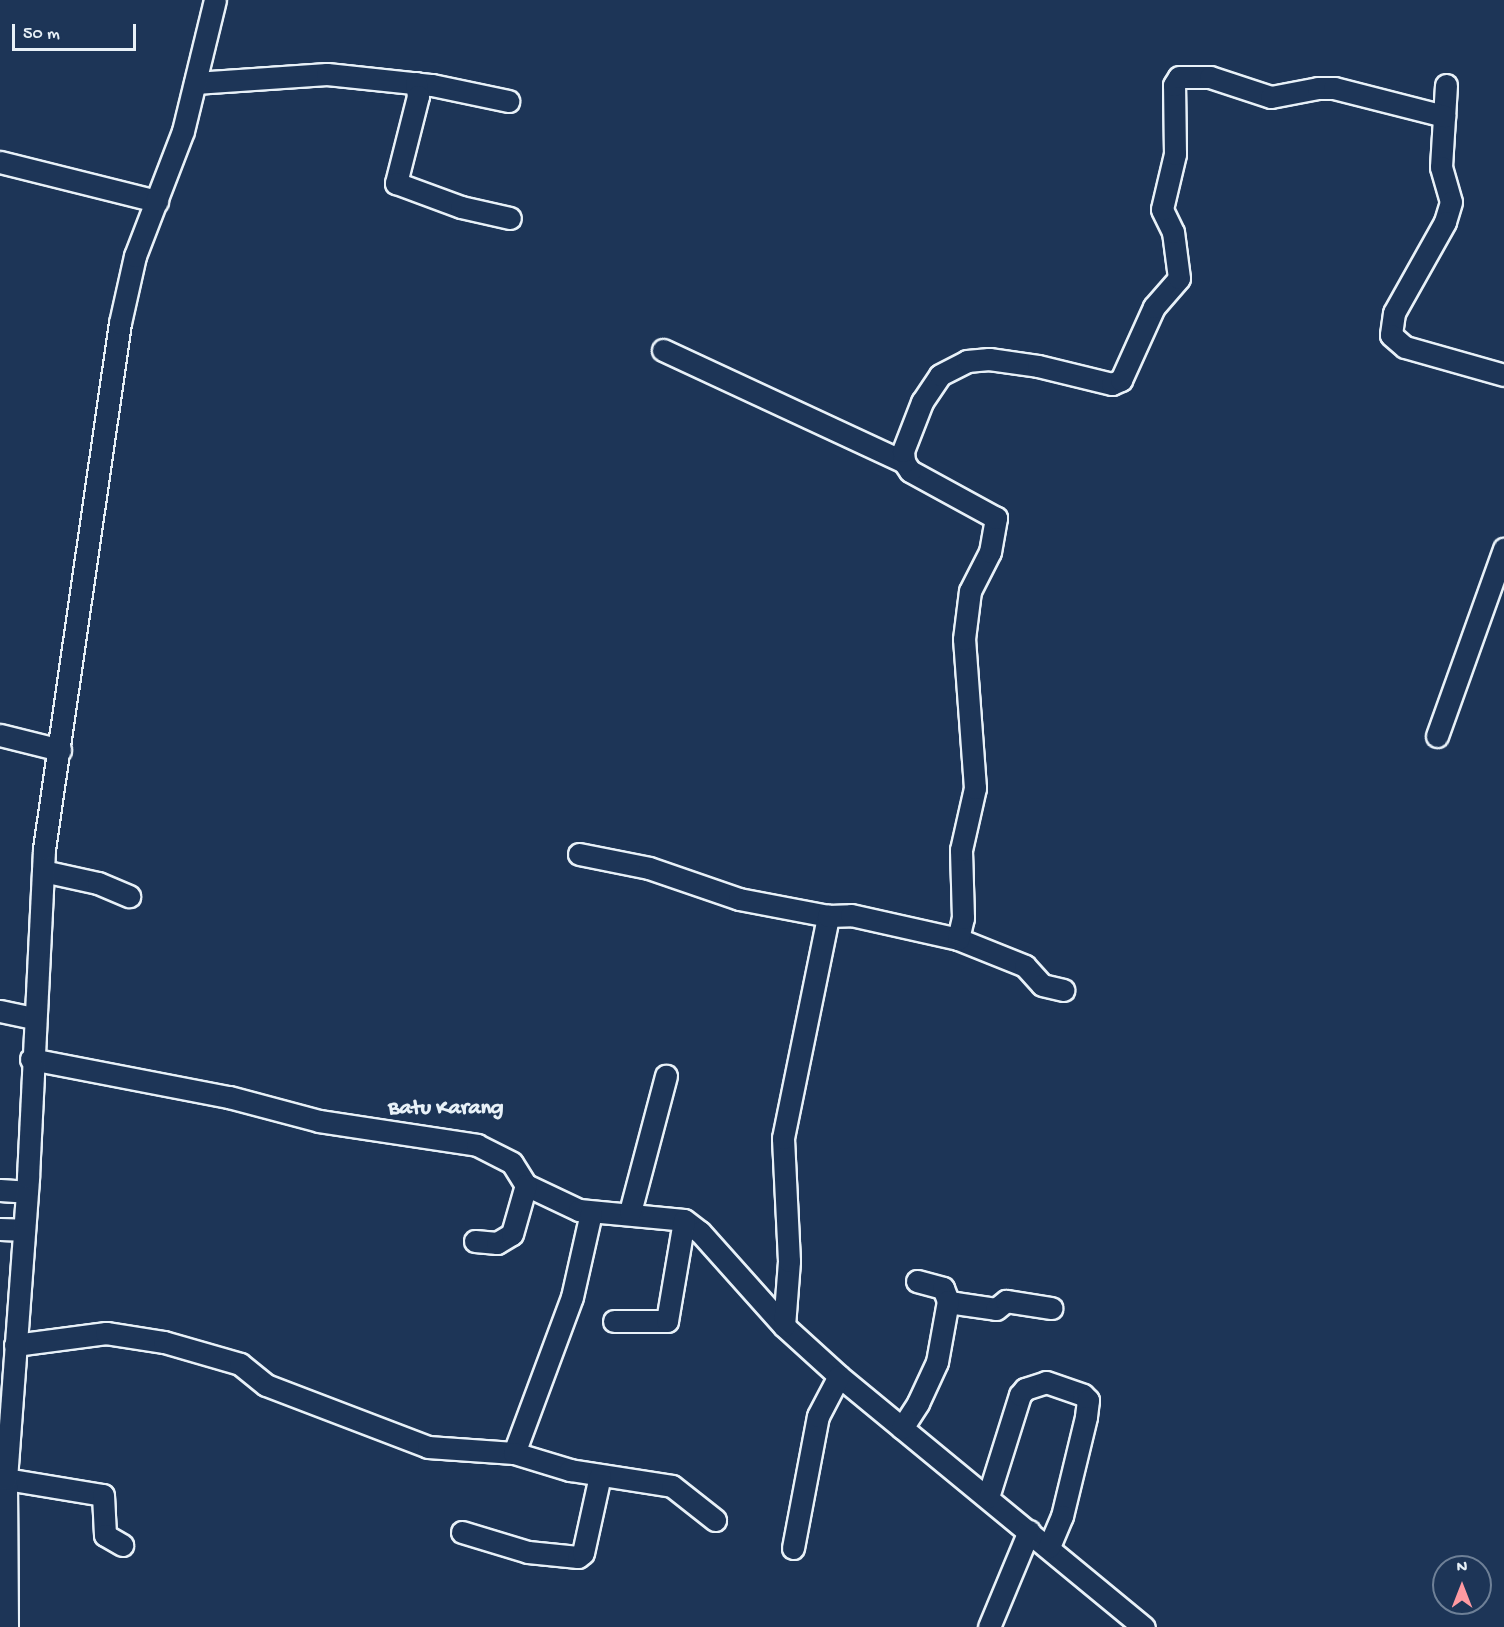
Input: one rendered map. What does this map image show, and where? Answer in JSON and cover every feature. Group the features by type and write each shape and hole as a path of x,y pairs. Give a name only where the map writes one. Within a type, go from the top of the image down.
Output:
{"street":[{"path":"7,1627 3,1543 6,1479 26,1192 31,1059 43,871 120,323 135,256 183,131 215,0"},
{"path":"195,83 327,74 416,83 508,101"},
{"path":"958,939 963,918 961,850 975,788 964,639 970,591 990,552 996,518 910,471 904,462 903,451 922,402 940,375 952,366 989,359 1112,384 1121,380 1154,307 1175,287 1179,278 1173,232 1162,209 1175,154 1174,85 1179,77 1210,76 1271,97 1334,88 1444,116"},
{"path":"416,83 418,96 396,183 460,207 510,218"},
{"path":"1446,85 1442,167 1451,202 1444,222 1394,313 1391,335 1406,347 1504,375"},
{"path":"0,162 157,201"},
{"path":"663,350 904,462"},
{"path":"1437,736 1504,549"},
{"path":"0,735 60,750"},
{"path":"579,854 649,868 739,899 828,916 852,915 958,939 1025,966 1042,985 1063,990"},
{"path":"43,871 98,883 129,896"},
{"path":"784,1326 789,1261 783,1138 828,916"},
{"path":"0,1011 34,1018"},
{"path":"31,1059 229,1097 319,1121 477,1145 512,1163 526,1185 553,1200 591,1213 630,1212 684,1220 700,1232 784,1326 839,1376 1049,1547 1143,1627"},
{"path":"630,1212 666,1076"},
{"path":"475,1241 497,1243 512,1234 526,1185"},
{"path":"0,1190 26,1192"},
{"path":"514,1453 572,1297 591,1213"},
{"path":"614,1321 667,1321 684,1220"},
{"path":"0,1229 22,1230"},
{"path":"902,1428 918,1403 937,1362 948,1301 943,1288 917,1281"},
{"path":"948,1301 990,1309 1006,1301 1051,1308"},
{"path":"15,1345 106,1333 164,1342 240,1364 266,1385 428,1447 514,1453 600,1476 672,1486 715,1520"},
{"path":"794,1548 818,1416 839,1376"},
{"path":"988,1497 1020,1395 1025,1389 1046,1382 1083,1395 1089,1407 1062,1516 1049,1547"},
{"path":"462,1532 528,1552 578,1557 583,1554 600,1476"},
{"path":"6,1479 103,1495 105,1535 122,1545"},
{"path":"989,1627 1029,1531"}],"district":[{"name":"Batu Karang","path":"446,1110"}]}
